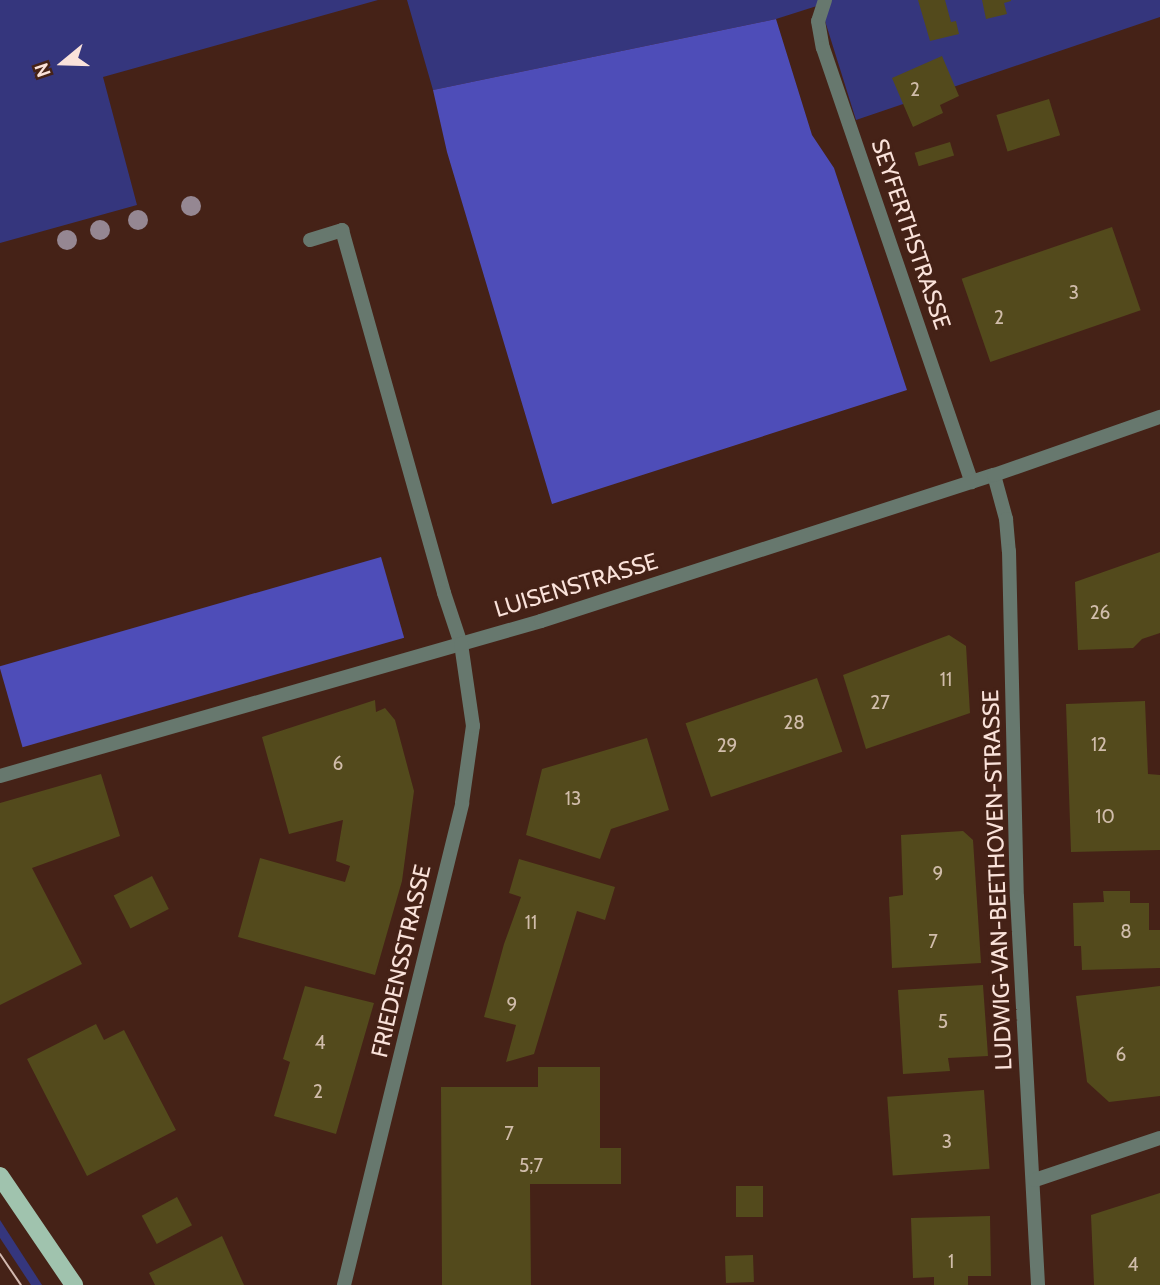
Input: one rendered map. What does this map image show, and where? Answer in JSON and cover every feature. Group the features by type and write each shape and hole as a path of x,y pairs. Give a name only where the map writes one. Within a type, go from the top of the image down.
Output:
{"main road":[{"path":"0,1176 74,1285"}],"street":[{"name":"SEYFERTHSTRASSE","path":"825,0 818,22 823,48 972,482"},
{"name":"FRIEDENSSTRASSE","path":"310,240 342,230 444,593 461,644 473,726 462,803 344,1285"},
{"name":"LUISENSTRASSE","path":"0,776 541,621 995,475 1160,417"},
{"name":"LUDWIG-VAN-BEETHOVEN-STRASSE","path":"995,475 1006,519 1009,551 1017,897 1035,1180 1038,1285"},
{"path":"1035,1180 1160,1138"}],"shaded area":[{"path":"0,0 378,0 103,77 137,205 0,243"},
{"path":"407,0 1160,0 1160,17 856,120 820,5 776,19 433,90"},
{"path":"776,19 812,135 834,168 907,390 552,504 447,152 433,90"},
{"path":"381,557 404,638 23,747 0,666"},
{"path":"0,1220 42,1285 31,1285 0,1238"}],"building":[{"path":"918,0 945,0 951,22 956,21 959,34 930,41"},
{"path":"982,0 1011,1 1004,3 1007,14 986,19"},
{"path":"942,56 959,96 940,105 943,113 913,127 892,78"},
{"path":"1049,99 1060,135 1008,151 996,115"},
{"path":"950,142 954,155 919,166 915,153"},
{"path":"1112,227 1141,310 990,362 962,279"},
{"path":"1160,552 1160,633 1142,639 1133,648 1078,650 1075,582"},
{"path":"949,635 966,646 970,713 866,749 843,675"},
{"path":"817,678 842,752 711,797 686,723"},
{"path":"375,700 376,712 385,708 395,720 414,791 402,881 375,975 238,937 260,858 345,882 350,866 336,861 343,820 289,834 262,737"},
{"path":"1145,701 1148,774 1160,775 1160,850 1071,852 1066,704"},
{"path":"647,738 669,810 611,829 600,859 526,835 542,769"},
{"path":"101,774 120,836 32,868 82,964 0,1005 0,803"},
{"path":"963,831 973,840 981,963 892,968 889,897 903,895 901,835"},
{"path":"519,859 615,887 605,920 577,911 534,1054 506,1062 516,1025 484,1017 504,944 521,897 509,893"},
{"path":"152,876 169,909 130,928 114,896"},
{"path":"1103,891 1130,891 1130,903 1149,903 1149,930 1160,930 1160,968 1082,970 1081,946 1074,946 1073,903 1104,902"},
{"path":"983,985 988,1056 948,1058 950,1071 903,1074 898,990"},
{"path":"305,986 374,1003 336,1134 274,1116 290,1062 283,1059"},
{"path":"1160,986 1160,1096 1109,1102 1087,1082 1076,996"},
{"path":"96,1024 104,1040 124,1030 176,1130 87,1176 27,1059"},
{"path":"538,1067 600,1067 600,1148 621,1148 621,1184 530,1184 531,1285 442,1285 441,1087 538,1087"},
{"path":"984,1090 990,1169 893,1176 887,1097"},
{"path":"736,1186 763,1186 763,1217 736,1217"},
{"path":"1160,1193 1160,1285 1094,1285 1091,1215"},
{"path":"177,1197 192,1225 157,1244 142,1216"},
{"path":"990,1216 991,1276 968,1276 968,1285 934,1285 934,1277 913,1278 911,1218"},
{"path":"222,1236 244,1285 155,1285 149,1273"},
{"path":"753,1255 754,1282 726,1283 725,1256"}],"tram line":[{"path":"0,1254 21,1285"}]}
